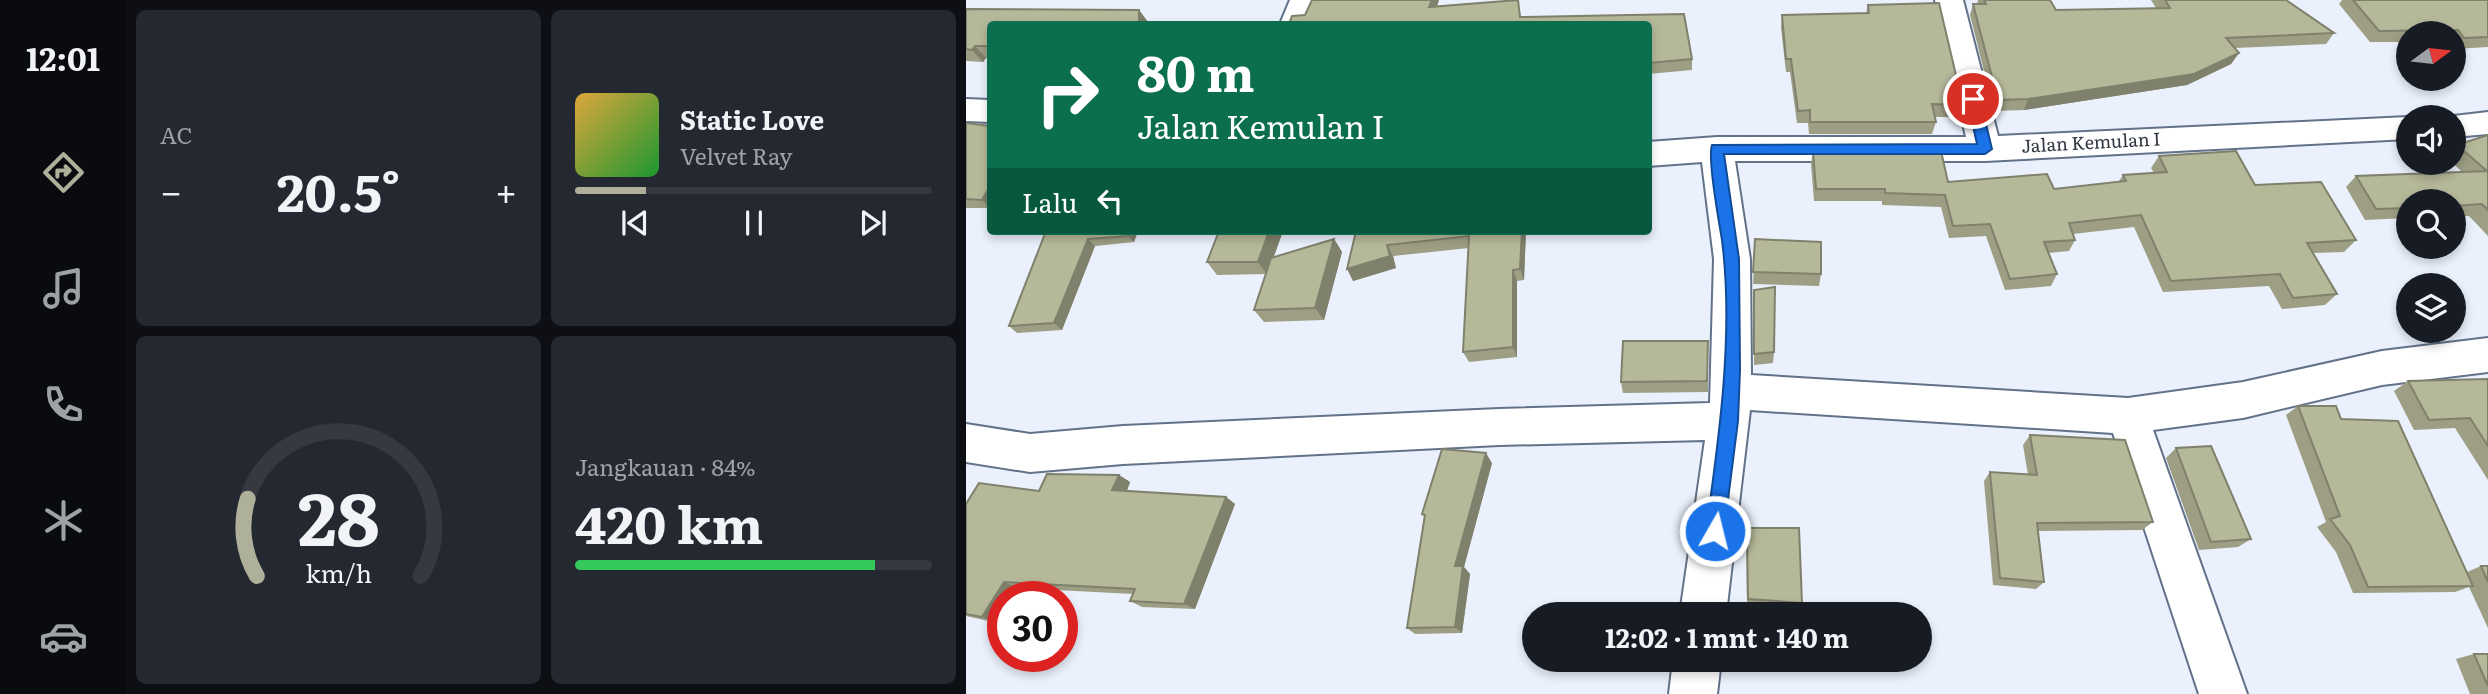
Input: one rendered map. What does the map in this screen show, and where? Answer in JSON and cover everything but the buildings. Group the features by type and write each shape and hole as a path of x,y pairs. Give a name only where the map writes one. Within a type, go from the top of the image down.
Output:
{"street":[{"path":"1295,21 1304,0"},
{"path":"1949,0 1985,149"},
{"path":"966,110 987,111"},
{"path":"2466,126 2488,123"},
{"name":"Jalan Kemulan I","path":"1652,154 1717,149 1985,149 2396,129"},
{"path":"1705,602 1730,406 1732,259 1717,149"},
{"path":"966,443 1030,453 1123,445 1499,426 1730,406 2128,416 2218,404 2382,368 2488,355"},
{"path":"2128,416 2224,694"},
{"path":"1693,694 1696,672"}],"route":[{"path":"1715,531 1730,421 1732,259 1717,149 1985,149 1973,99"}]}
